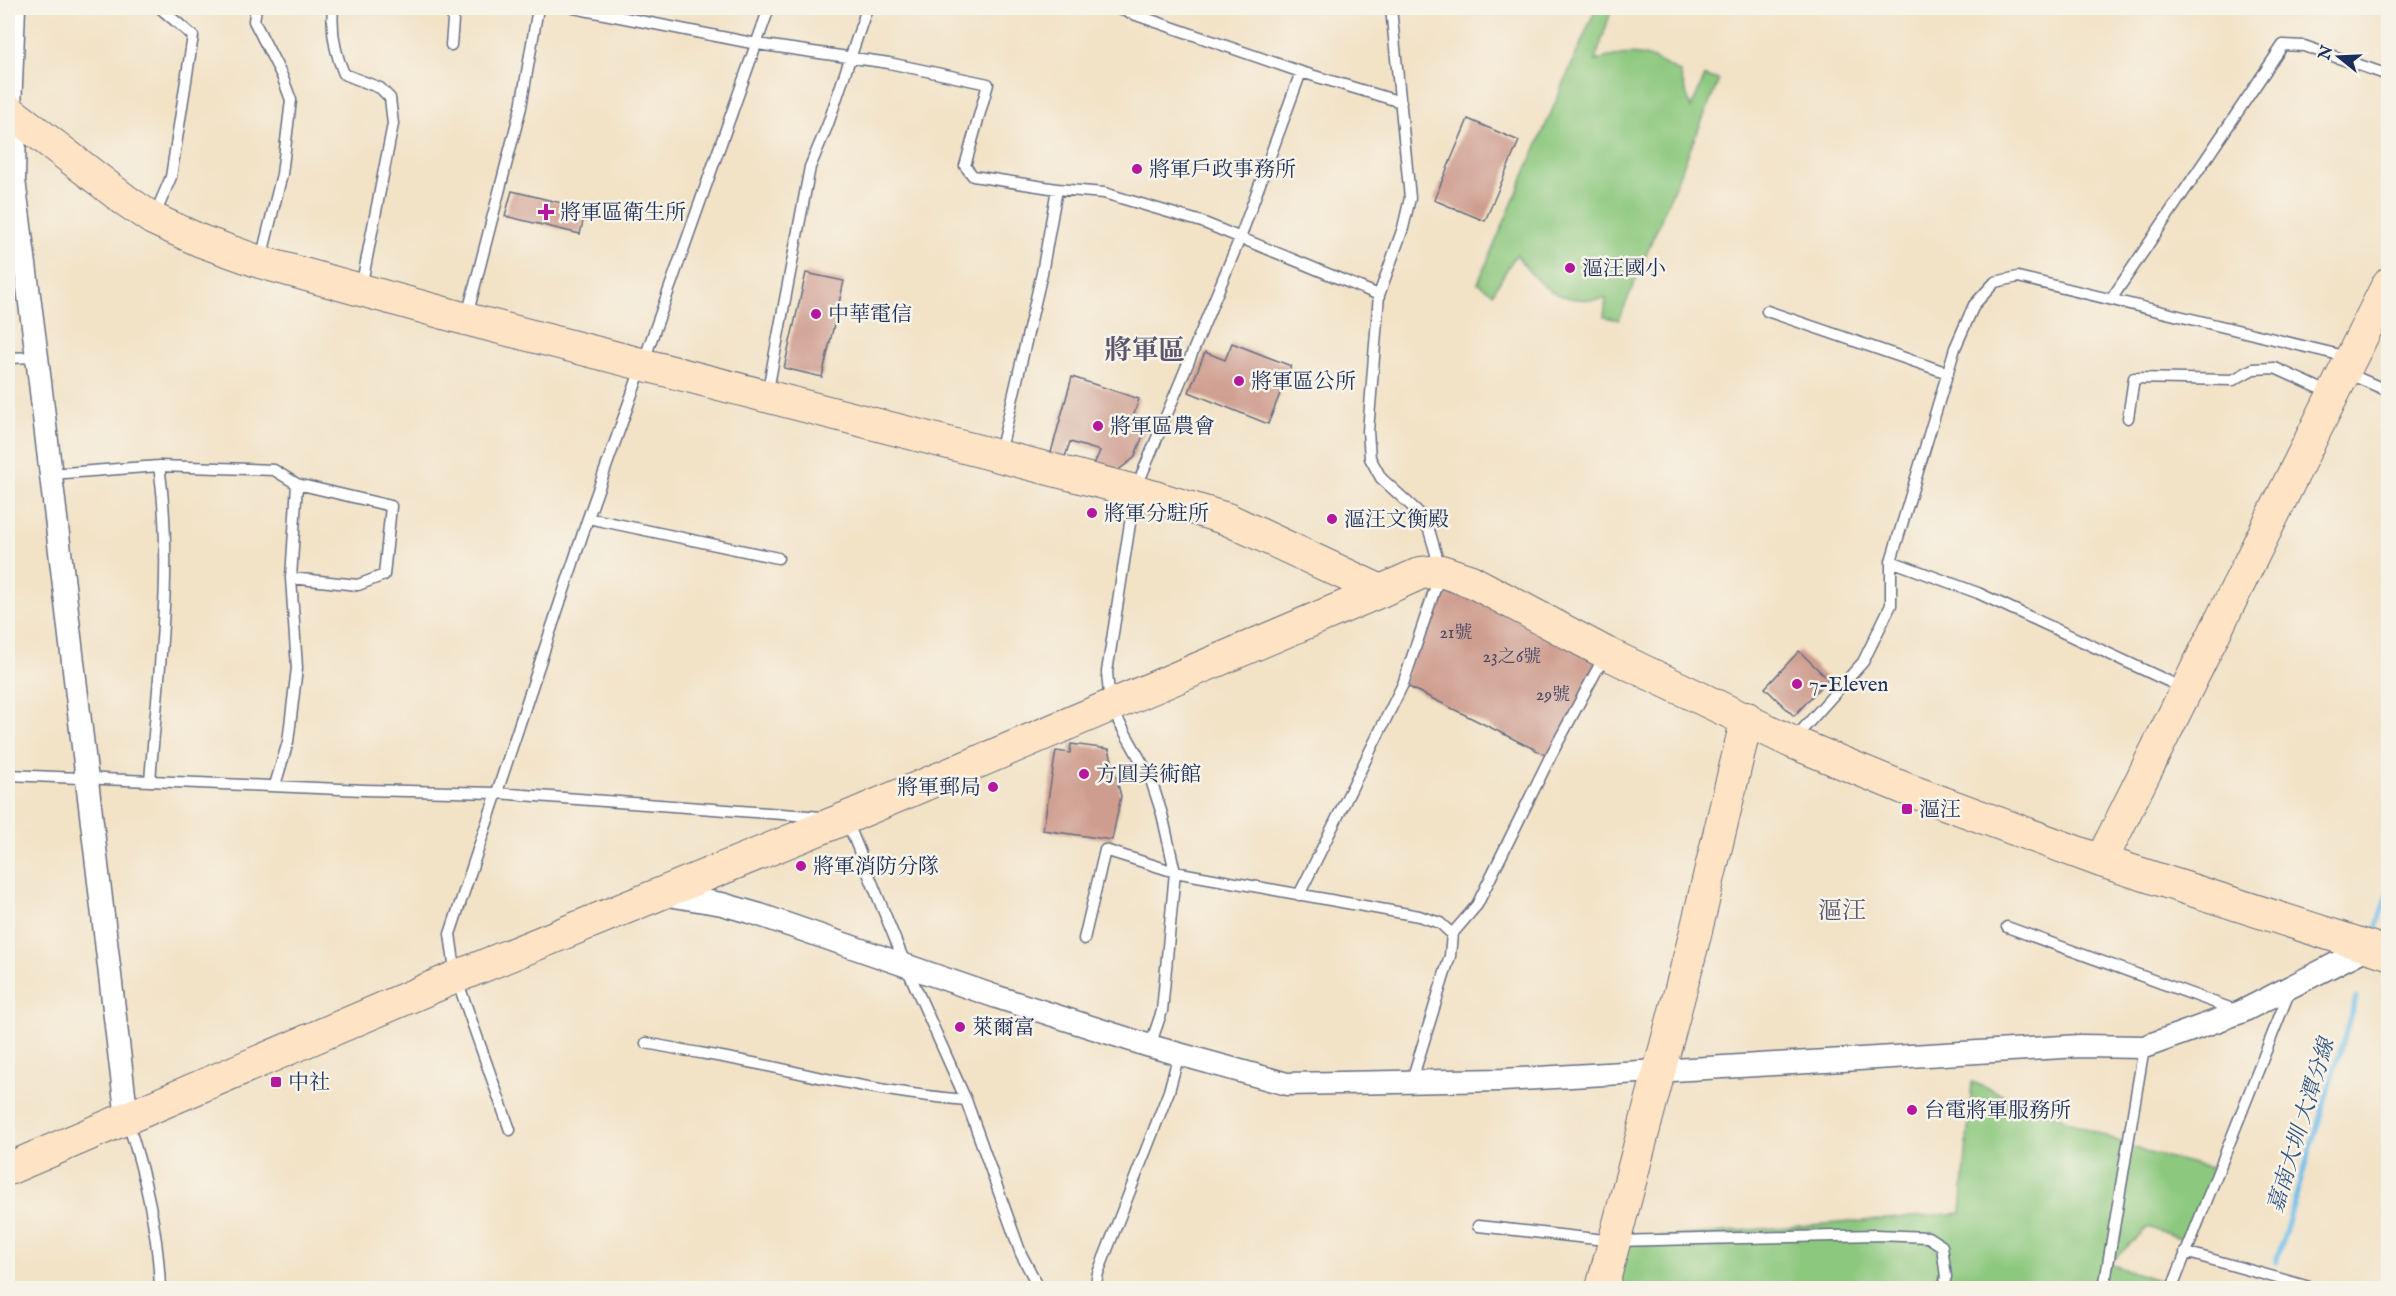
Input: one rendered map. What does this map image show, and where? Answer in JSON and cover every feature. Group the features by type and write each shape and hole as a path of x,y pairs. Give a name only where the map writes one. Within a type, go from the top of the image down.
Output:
{"street":[{"path":"11,113 153,219 201,241 260,262 466,319 1135,491 1227,519 1381,591"},
{"path":"11,113 14,180 127,1119"},
{"path":"2101,861 2388,284"},
{"path":"8,1169 456,977 846,818 1421,573 1441,571 1470,581 1606,652 1747,718 1792,742 1906,789 2101,861 2378,950"},
{"path":"1602,1288 1747,718"},
{"path":"662,894 732,906 1150,1046 1287,1084 1410,1084 2080,1046 2144,1047 2241,1012 2378,950"}],"lane":[{"path":"11,113 20,8"},
{"path":"153,219 171,177 193,36 160,8"},
{"path":"256,8 254,21 282,76 291,100 282,174 260,262"},
{"path":"333,8 332,22 336,49 344,74 380,88 390,98 393,124 361,291"},
{"path":"452,45 454,8"},
{"path":"466,319 521,107 538,8"},
{"path":"574,8 757,44 889,63 988,84 965,166 973,176 1057,189 1104,193 1202,222 1379,295"},
{"path":"510,1130 456,977 450,934 588,518 645,364 770,8"},
{"path":"766,397 810,167 851,59 867,8"},
{"path":"1116,8 1301,72 1401,102"},
{"path":"1299,895 1403,684 1441,571 1430,530 1417,511 1381,478 1370,458 1368,431 1379,295 1403,228 1410,198 1391,8"},
{"path":"2112,298 2266,66 2283,45 2304,45 2388,75"},
{"path":"1150,1046 1162,1011 1175,872 1162,814 1150,777 1110,706 1107,672 1135,491 1240,238 1301,72"},
{"path":"999,456 1042,273 1057,189"},
{"path":"1792,742 1863,662 1892,605 1891,561 1955,348 1974,305 1995,282 2018,277 2112,298 2388,392"},
{"path":"1767,310 1948,373"},
{"path":"8,358 37,357"},
{"path":"2128,418 2134,378 2233,380 2253,369 2275,368 2343,375"},
{"path":"150,781 164,605 166,514 159,466"},
{"path":"51,474 159,466 274,470 297,484 391,506 384,574 358,585 291,578"},
{"path":"275,786 288,742 297,668 291,578 297,484"},
{"path":"588,518 778,558"},
{"path":"1891,561 1978,593 2185,689"},
{"path":"1410,1084 1450,956 1452,934 1477,905 1550,757 1606,652"},
{"path":"8,775 496,793 736,813 846,818 906,966 966,1100 1021,1254 1036,1288"},
{"path":"1084,939 1105,850 1175,872 1419,916 1440,923 1452,934"},
{"path":"2007,927 2241,1012"},
{"path":"2172,1288 2291,989"},
{"path":"646,1043 794,1072 835,1083 906,1095 966,1100"},
{"path":"2104,1288 2144,1047"},
{"path":"1095,1288 1102,1263 1169,1091 1179,1054"},
{"path":"127,1119 141,1163 156,1241 160,1288"},
{"path":"1478,1226 1614,1240 1876,1235 1928,1237 1942,1246 1946,1277 1943,1288"},
{"path":"2185,1252 2313,1288"}],"green space":[{"path":"1596,8 1612,8 1595,61 1630,54 1658,61 1680,73 1691,108 1705,76 1719,80 1619,320 1604,317 1606,299 1576,299 1554,293 1535,278 1516,254 1493,293 1478,283"},
{"path":"1972,1082 2145,1152 2215,1169 2189,1241 2148,1227 2109,1264 2173,1285 2172,1288 1602,1288 1614,1241 1961,1213"}],"building":[{"path":"1468,119 1519,141 1485,221 1434,200"},
{"name":"將軍區衛生所","path":"512,191 586,209 580,234 505,216"},
{"name":"中華電信","path":"806,273 844,281 822,377 784,368"},
{"name":"將軍區公所","path":"1232,343 1291,366 1268,424 1189,392 1205,352 1225,360"},
{"name":"將軍區農會","path":"1072,377 1139,399 1131,423 1146,428 1134,458 1112,475 1092,469 1100,451 1070,442 1064,460 1050,456"},
{"path":"1441,571 1606,653 1550,757 1403,684"},
{"name":"7-Eleven","path":"1799,651 1828,679 1794,716 1765,688"},
{"name":"方圓美術館","path":"1071,744 1109,749 1121,796 1112,840 1043,830 1056,751 1070,753"}],"waterway":[{"name":"嘉南大圳 大潭分線","path":"2377,926 2388,890"},
{"name":"嘉南大圳 大潭分線","path":"2276,1262 2356,998"}],"place":[{"name":"將軍戶政事務所","path":"1137,169"},
{"name":"將軍區衛生所","path":"546,212"},
{"name":"漚汪國小","path":"1570,268"},
{"name":"中華電信","path":"816,314"},
{"name":"將軍區公所","path":"1239,381"},
{"name":"將軍區農會","path":"1098,426"},
{"name":"將軍分駐所","path":"1092,513"},
{"name":"漚汪文衡殿","path":"1332,519"},
{"name":"7-Eleven","path":"1797,684"},
{"name":"方圓美術館","path":"1084,774"},
{"name":"將軍郵局","path":"993,787"},
{"name":"漚汪","path":"1907,809"},
{"name":"將軍消防分隊","path":"801,866"},
{"name":"萊爾富","path":"960,1027"},
{"name":"中社","path":"276,1082"},
{"name":"台電將軍服務所","path":"1912,1110"}],"district":[{"name":"將軍區","path":"1145,350"},
{"name":"漚汪","path":"1842,910"}]}
